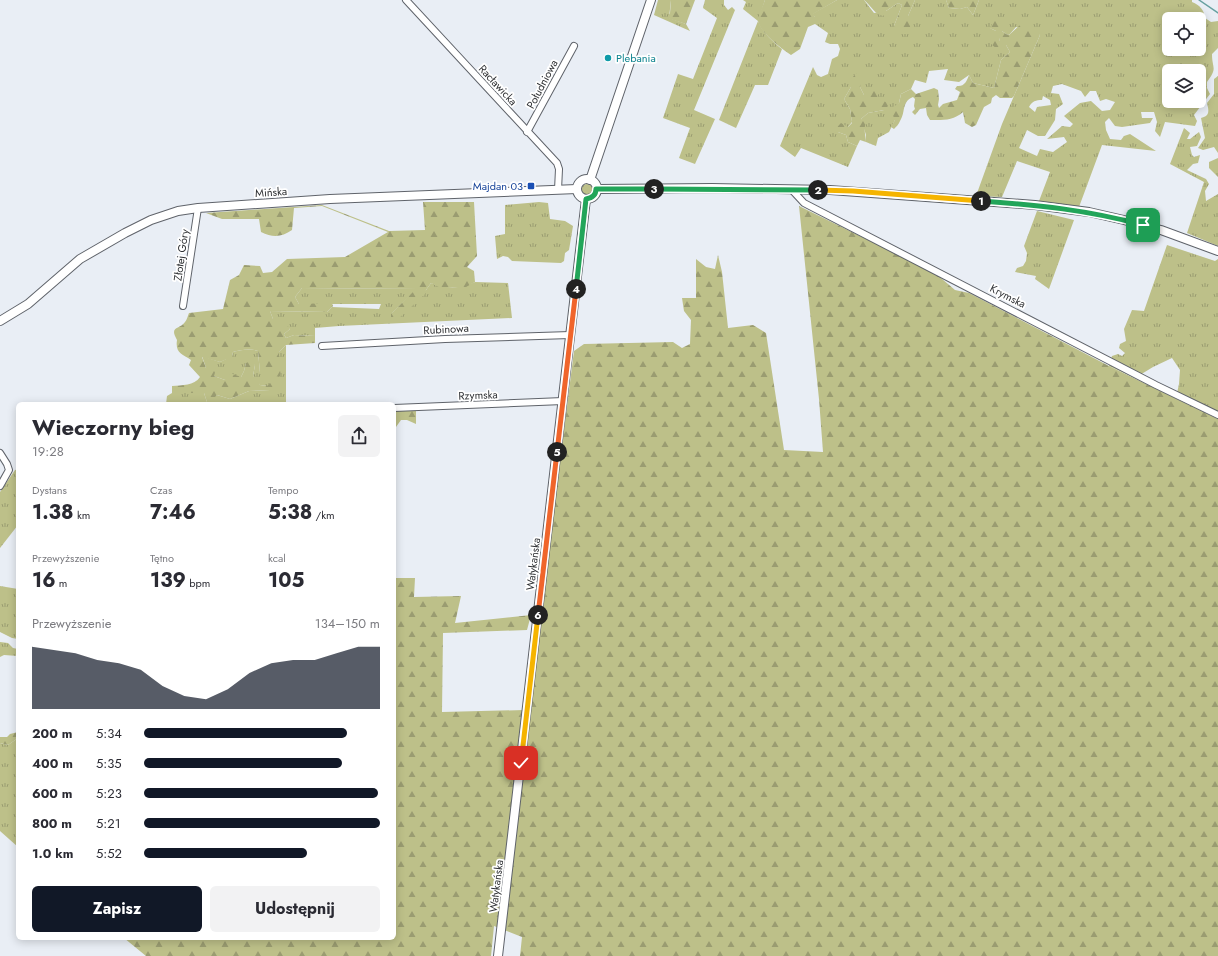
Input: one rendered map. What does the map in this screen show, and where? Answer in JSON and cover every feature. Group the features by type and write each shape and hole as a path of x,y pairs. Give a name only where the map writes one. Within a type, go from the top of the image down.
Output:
{"street":[{"name":"Racławicka","path":"406,0 557,163 559,169 558,190"},
{"path":"590,180 651,0"},
{"name":"Południowa","path":"527,132 574,46"},
{"path":"582,180 590,180 595,183 596,189 594,195 589,199 586,199 580,196 577,189 579,182 582,180"},
{"path":"596,189 712,188 853,191 1035,205 1089,212 1143,225 1218,251"},
{"name":"Mińska","path":"0,320 28,304 80,259 151,220 178,211 198,208 330,199 577,189"},
{"name":"Krymska","path":"792,190 804,203 1218,415"},
{"name":"Watykańska","path":"498,956 586,199"},
{"name":"Złotej Góry","path":"183,306 198,208"},
{"name":"Rubinowa","path":"322,346 445,339 570,335"},
{"name":"Rzymska","path":"396,408 563,402"},
{"path":"0,453 9,470 0,486"}],"green space":[{"path":"658,0 671,0 669,18 686,24 690,31 654,15"},
{"path":"671,0 695,0 686,24 667,18 670,13"},
{"path":"705,0 724,0 724,5 728,10 732,7 735,10 694,110 715,119 695,164 679,158 690,128 663,118 678,74 693,79 717,18 703,8"},
{"path":"743,0 765,0 758,21 743,9 746,2"},
{"path":"765,0 837,0 813,14 815,17 815,24 808,27 800,49 791,55 772,40 760,26 758,19"},
{"path":"837,0 864,0 874,13 886,11 898,3 902,5 894,26 908,16 915,0 946,0 949,8 960,9 967,7 973,15 979,0 1192,0 1192,2 1201,8 1203,12 1162,12 1162,56 1206,56 1206,19 1211,22 1218,21 1218,48 1212,54 1214,68 1207,82 1207,88 1210,94 1206,99 1206,64 1162,64 1162,108 1199,108 1194,115 1197,121 1195,126 1165,122 1160,137 1155,131 1157,122 1154,112 1141,112 1142,118 1153,118 1150,123 1122,127 1115,126 1109,118 1105,122 1106,130 1110,139 1121,140 1124,136 1130,134 1156,151 1102,145 1079,207 1039,201 1050,172 1017,161 1002,197 976,196 1002,124 1040,35 1016,27 1009,35 1002,31 990,28 996,31 1000,39 999,41 1006,45 1010,52 1001,60 994,88 973,83 969,75 959,82 944,80 948,69 929,71 926,83 915,80 911,89 901,94 895,120 889,132 878,138 876,146 866,142 866,135 861,119 868,113 884,110 864,95 860,87 851,87 844,99 850,109 852,122 848,127 838,132 846,135 848,142 857,146 848,167 801,148 795,157 780,146 813,67 817,75 821,77 828,74 832,59 838,56 840,49 838,44 830,44 825,42 828,33 815,24 815,17 812,14","holes":["1062,84 1081,91 1085,97 1090,91 1096,91 1100,101 1106,99 1115,102 1110,110 1102,111 1091,101 1080,103 1064,116 1073,124 1070,127 1062,126 1047,139 1064,137 1067,142 1053,152 1040,149 1037,156 1019,148 1027,130 1038,136 1045,136 1055,120 1056,109 1063,104 1059,94 1051,93 1053,86","1043,96 1050,100 1051,105 1037,107 1035,112 1029,107 1034,101 1042,100"]},
{"path":"864,0 915,0 908,16 912,20 908,34 901,34 894,26 902,5 898,3 886,11 889,15 885,16 877,14"},
{"path":"946,0 979,0 973,15 967,7 960,9 949,8"},
{"path":"994,20 1002,22 1004,26 1002,31 1009,35 1020,25 1036,31 1040,35 1014,96 1012,98 1000,98 996,95 992,98 991,103 984,107 976,125 972,127 965,123 963,112 955,117 944,120 930,120 927,115 926,108 920,109 915,115 912,112 915,109 915,99 913,97 905,104 902,118 898,124 894,129 891,127 895,120 890,109 899,103 901,94 911,89 916,94 934,88 938,90 939,108 943,104 957,100 960,92 955,89 957,86 962,86 965,83 969,75 973,83 994,88 1001,60 1010,52 1006,45 996,48 992,45 994,41 999,41 1000,39 995,35 996,31 990,28"},
{"path":"758,21 765,33 782,49 768,85 755,85 736,128 719,120"},
{"path":"864,69 860,87 864,95 871,88 878,92 878,98 890,104 884,110 868,113 861,119 866,123 866,142 860,140 857,146 848,142 846,135 838,132 836,128 841,123 848,127 852,123 850,109 844,99 851,87 849,83 855,74"},
{"path":"1218,76 1218,153 1214,147 1203,150 1198,148 1205,138 1201,118 1206,116 1208,113 1207,103 1214,94 1214,79"},
{"path":"1184,128 1190,133 1187,139 1190,139 1199,132 1201,137 1197,146 1190,147 1194,157 1200,155 1198,163 1193,164 1187,170 1206,179 1209,184 1205,191 1206,201 1218,194 1218,246 1187,233 1204,182 1170,164"},
{"path":"1218,158 1218,177 1209,168 1209,162"},
{"path":"587,184 591,186 593,190 591,194 587,196 583,194 581,190 583,186"},
{"path":"423,202 474,202 477,256 467,267 474,271 475,282 466,287 441,288 431,283 425,294 398,319 393,321 391,314 416,289 302,288 295,297 299,304 332,303 333,306 327,312 270,311 273,319 282,319 290,329 284,334 286,338 294,335 315,336 315,343 286,345 279,352 279,357 282,360 280,376 269,378 260,373 258,351 255,350 233,352 232,356 235,362 230,363 227,359 220,362 202,357 206,368 216,369 214,376 225,380 230,373 241,377 246,363 251,361 255,365 253,376 258,379 260,385 267,386 273,381 276,383 270,390 249,391 230,399 217,395 211,402 207,402 204,393 172,393 172,386 191,384 200,377 189,365 191,360 178,350 174,330 185,322 189,313 223,309 230,280 239,275 244,265 260,266 263,273 272,272 287,259 345,257 388,232 322,206 294,208 292,230 277,236 261,232 259,219 222,219 206,213 322,205 389,231 425,230"},
{"path":"539,202 548,203 550,219 565,221 573,226 569,250 565,253 564,261 561,263 512,261 508,257 503,256 497,259 495,236 505,234 505,205"},
{"path":"799,206 935,273 955,290 969,293 1109,366 1218,419 1218,956 520,956 522,937 494,926 491,956 146,956 126,940 396,940 396,578 415,578 414,597 461,596 455,623 531,615 527,630 443,633 442,712 524,710 546,572 574,351 584,344 673,342 682,348 690,344 691,320 684,311 682,298 696,298 696,259 706,267 715,269 718,255 722,272 728,328 753,325 766,333 784,450 823,452"},
{"path":"1037,211 1074,220 1049,289 1035,279 1036,276 1015,272 1017,268 1023,266 1026,261 1027,253 1024,246"},
{"path":"1167,245 1215,261 1218,259 1218,419 1176,398 1180,370 1172,358 1135,378 1109,366 1112,356 1118,354 1122,356 1125,353 1119,348 1120,344 1126,341 1124,329 1132,310 1144,311"},
{"path":"475,282 508,283 512,318 315,328 315,336 294,335 286,338 284,334 290,329 273,319 270,311 327,312 332,307 379,309 381,304 299,304 295,297 302,288 417,289 391,314 426,290 431,283 442,286 459,287"},
{"path":"286,345 286,402 207,402 217,395 230,399 249,391 270,390 267,386 260,385 253,376 255,365 246,363 241,377 225,380 214,376 206,368 202,356 220,362 232,356 233,352 255,350 258,351 260,373 279,357 279,352"},
{"path":"172,393 204,393 207,402 166,402 167,396"},
{"path":"416,410 416,424 407,420 401,420 396,427 396,411"},
{"path":"15,470 16,528 0,548 0,492"},
{"path":"0,586 16,589 16,639 0,632"},
{"path":"0,642 8,643 13,648 16,649 16,656 4,655 0,657"},
{"path":"16,732 16,739 8,745 0,743 0,737 7,737 10,734"},
{"path":"16,739 16,845 0,831 0,743 8,745"}],"waterway":[{"path":"1199,0 1218,13"}],"place":[{"name":"Plebania","path":"608,58"},
{"name":"Majdan 03","path":"531,186"}],"route":[{"path":"521,763 554,485 584,210 586,199 589,199 594,195 596,189 712,188 853,191 1035,205 1089,212 1143,225"}]}
